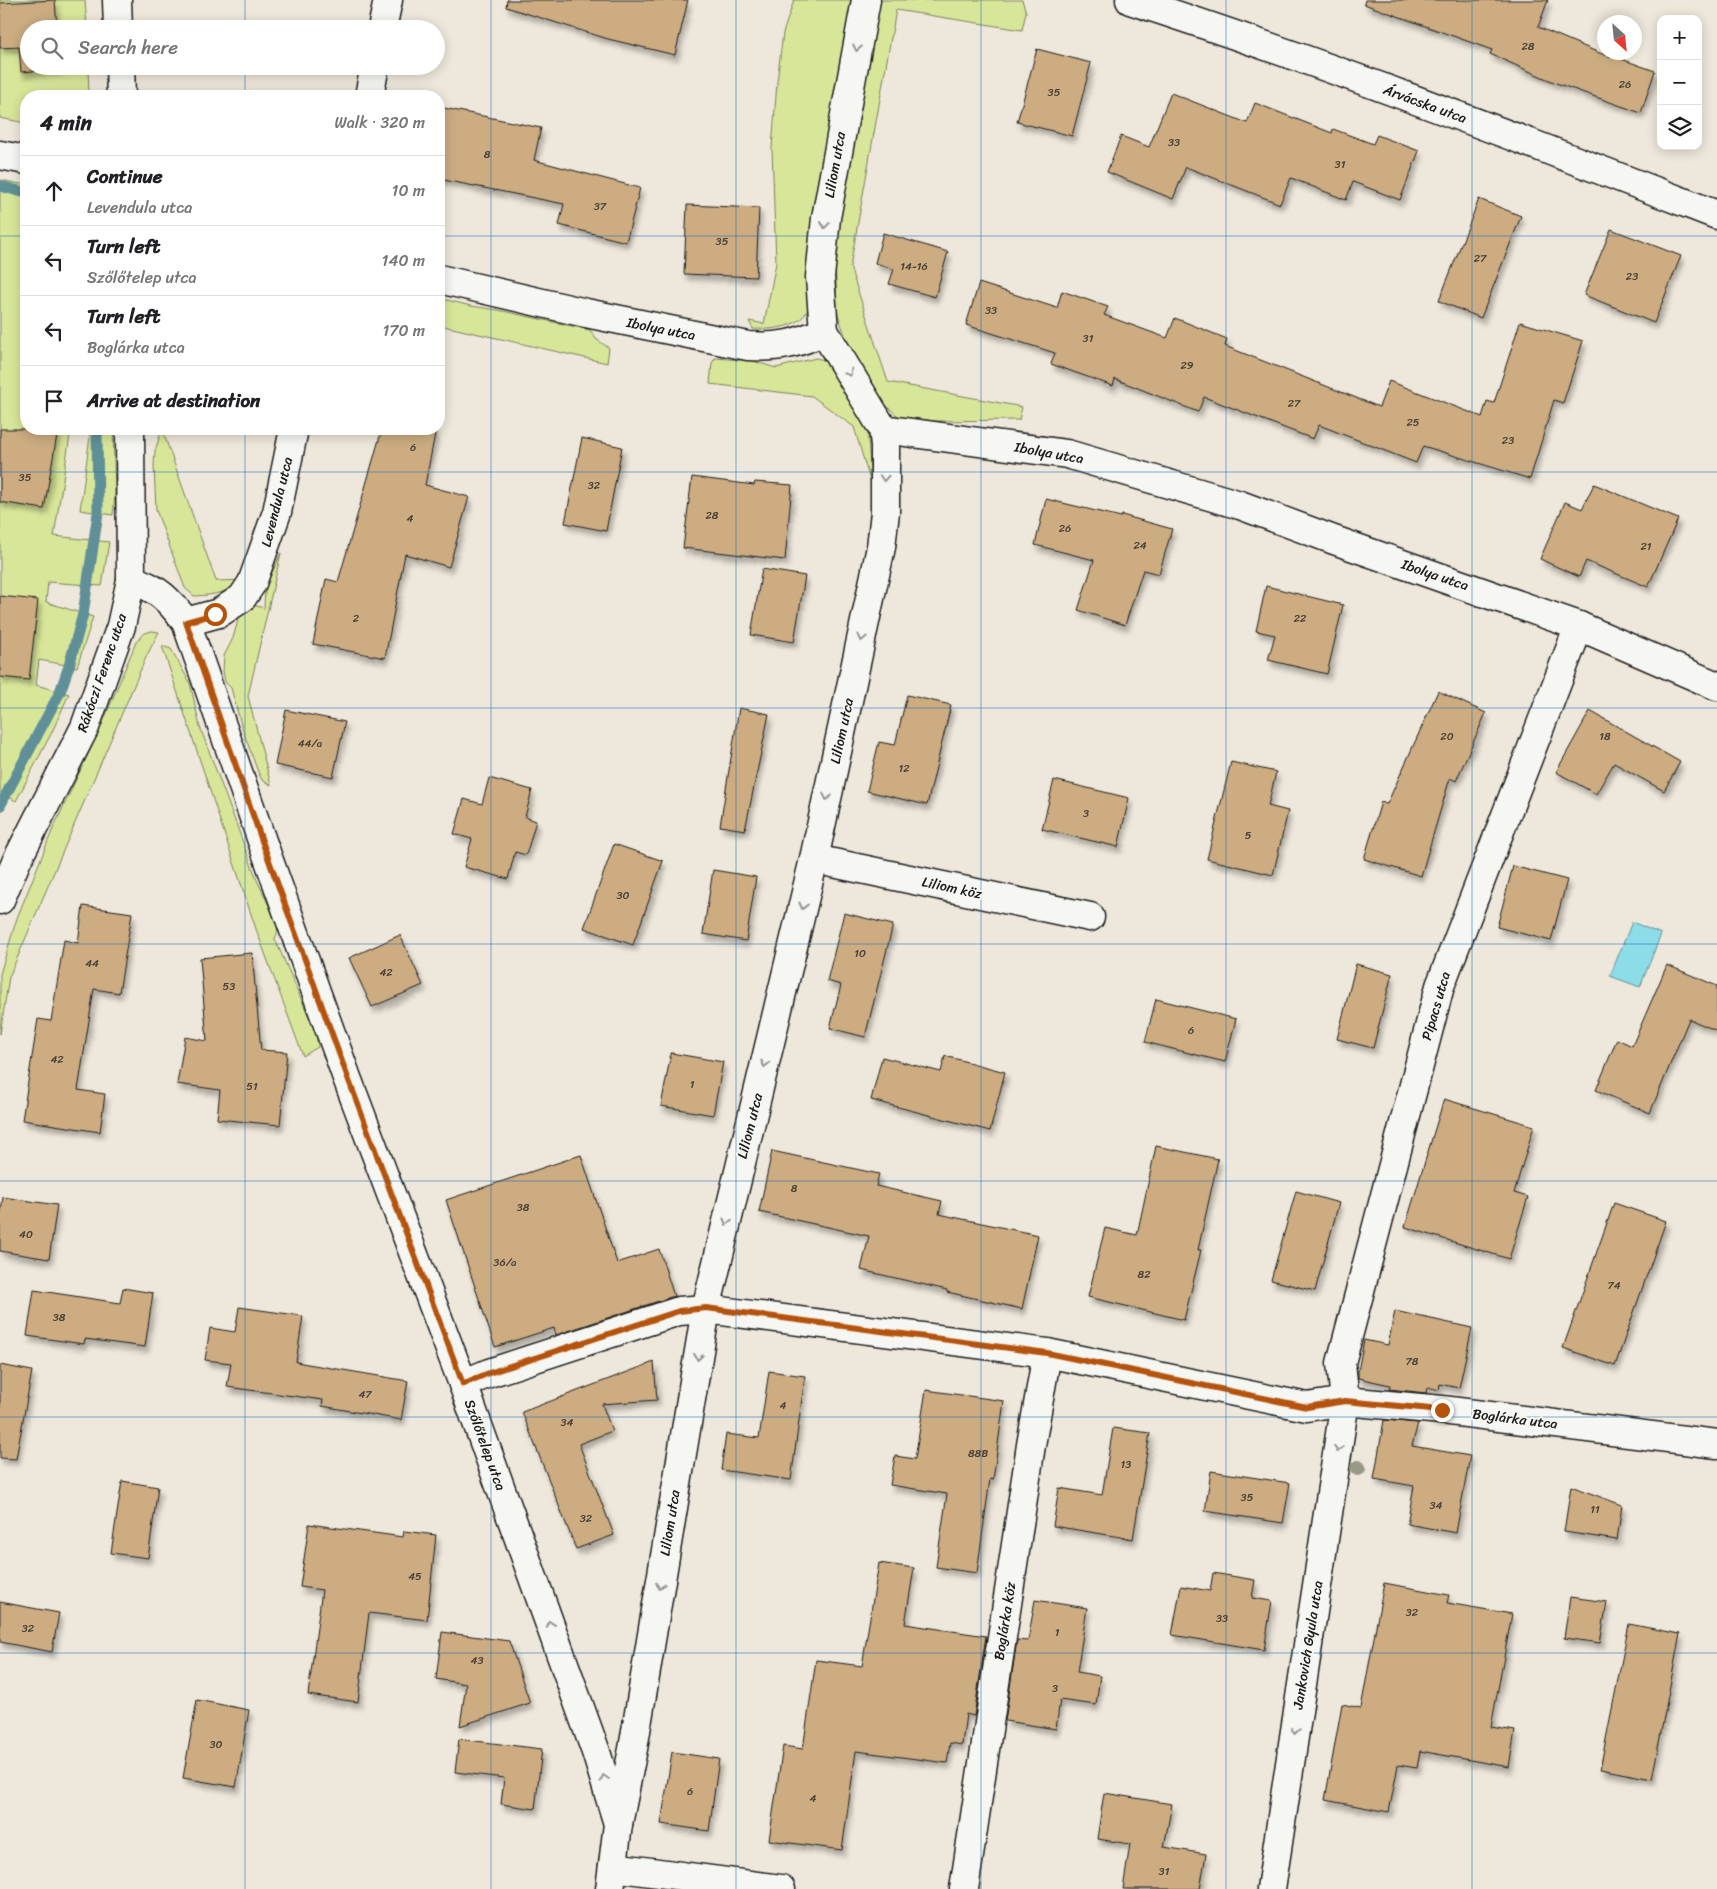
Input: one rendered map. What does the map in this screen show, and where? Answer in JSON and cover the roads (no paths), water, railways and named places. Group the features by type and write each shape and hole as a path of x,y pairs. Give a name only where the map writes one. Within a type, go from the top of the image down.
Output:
{"street":[{"path":"117,0 118,20"},
{"path":"384,20 388,0"},
{"name":"Liliom utca","path":"824,331 820,277 826,218 866,0"},
{"name":"Árvácska utca","path":"1130,0 1198,22 1500,131 1717,215"},
{"path":"120,75 121,90"},
{"path":"370,90 373,75"},
{"path":"0,155 20,159"},
{"name":"Ibolya utca","path":"445,281 748,346 772,347 786,345 824,331"},
{"path":"824,331 883,430"},
{"name":"Liliom utca","path":"618,1824 633,1749 706,1308 814,859 881,547 884,512 885,445 883,430"},
{"name":"Ibolya utca","path":"883,430 1067,454 1240,505 1579,626 1717,686"},
{"name":"Rákóczi Ferenc utca","path":"0,900 17,860 85,727 120,626 131,580 130,435"},
{"name":"Levendula utca","path":"186,622 219,613 242,598 252,583 277,512 293,435"},
{"name":"Szőlőtelep utca","path":"131,580 145,584 161,595 174,606 186,622 334,1041 463,1384 596,1752 618,1824 611,1878"},
{"name":"Pipacs utca","path":"1345,1401 1342,1363 1440,986 1579,626"},
{"name":"Liliom köz","path":"814,859 1090,916"},
{"name":"Boglárka utca","path":"463,1384 489,1373 679,1311 706,1308 1047,1353 1307,1407 1345,1401 1442,1410 1717,1444"},
{"name":"Boglárka köz","path":"964,1889 1031,1445 1047,1353"},
{"name":"Jankovich Gyula utca","path":"1271,1889 1345,1401"},
{"path":"611,1878 781,1889"}],"water":[{"path":"1632,922 1661,934 1640,987 1610,976"}],"waterway":[{"path":"0,186 20,191"},
{"path":"0,806 60,692 83,614 98,513 97,435"}]}
